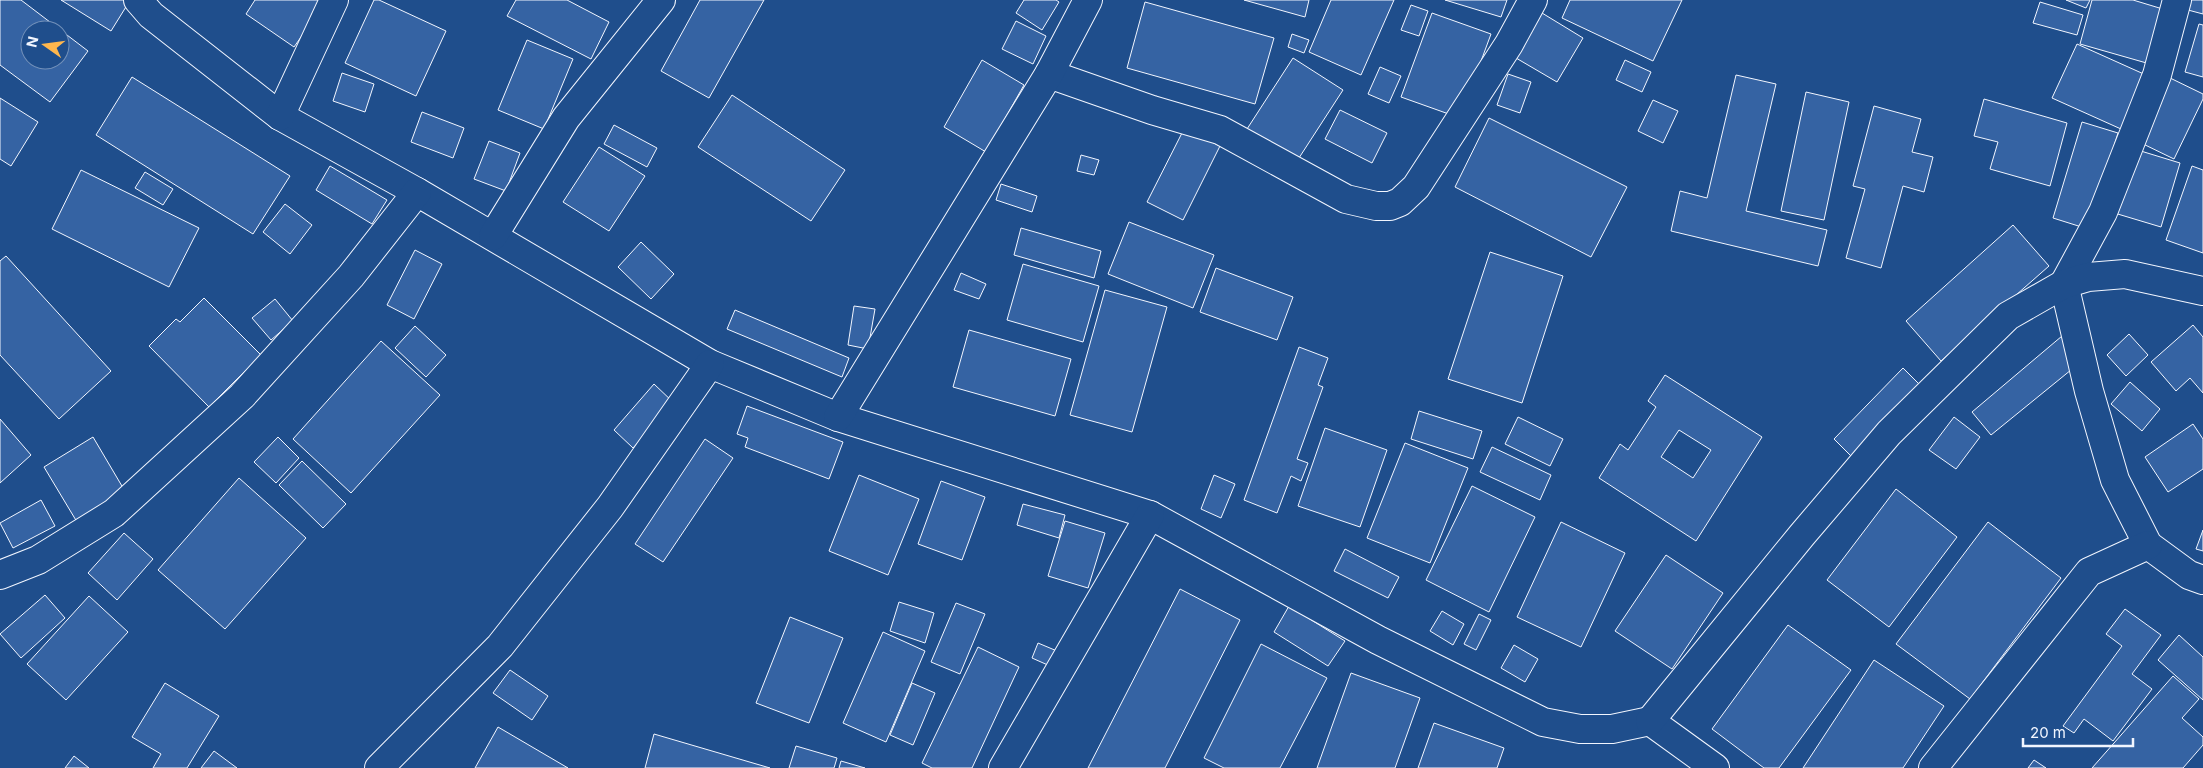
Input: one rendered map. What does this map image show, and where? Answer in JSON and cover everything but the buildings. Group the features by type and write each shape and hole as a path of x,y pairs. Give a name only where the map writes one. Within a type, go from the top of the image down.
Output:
{"street":[{"path":"138,0 151,15 280,116 417,192 710,364 838,417 1150,515 1378,640 1543,722 1580,729 1612,729 1650,720 1802,535 1889,433 2008,316 2064,284 2088,277 2126,274 2203,291"},
{"path":"280,116 334,0"},
{"path":"492,236 566,118 661,0"},
{"path":"838,417 1049,74 1088,0"},
{"path":"1049,74 1152,110 1220,130 1346,199 1376,206 1390,206 1400,202 1416,187 1509,44 1533,0"},
{"path":"2177,0 2157,75 2103,212 2064,284 2089,391 2115,480 2148,545 2189,575 2203,580"},
{"path":"0,575 38,560 114,513 242,396 351,276 417,192"},
{"path":"379,768 500,646 610,507 710,364"},
{"path":"1003,768 1150,515"},
{"path":"1933,768 2089,572 2148,545"},
{"path":"1650,720 1714,768"}]}
